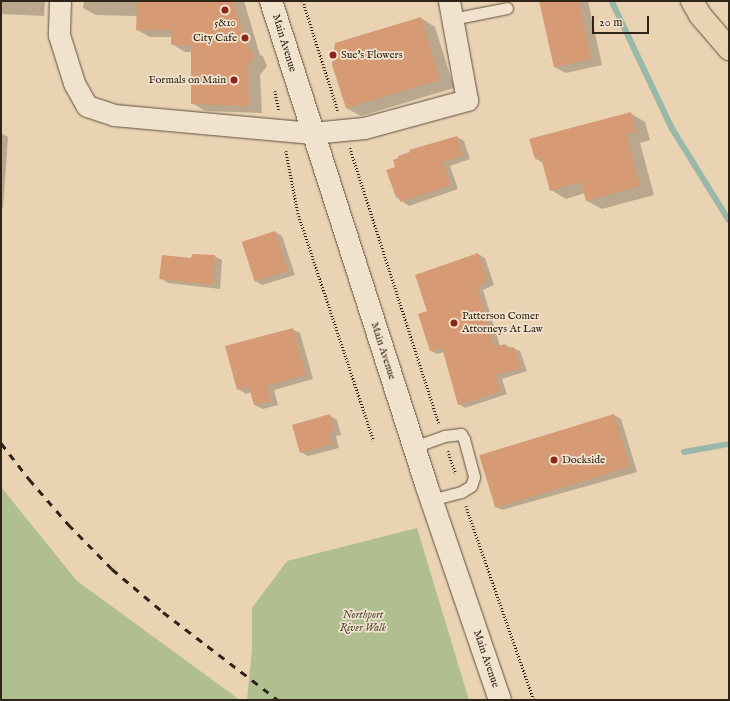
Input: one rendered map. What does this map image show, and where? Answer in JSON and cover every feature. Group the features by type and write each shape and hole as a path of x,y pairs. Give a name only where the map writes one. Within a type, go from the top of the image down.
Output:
{"highway":[{"path":"692,1 700,15 729,49"}],"main road":[{"name":"Main Avenue","path":"271,1 312,133 431,500 500,700"}],"street":[{"path":"60,1 59,35 73,80 87,106 114,115 312,133 364,128 466,100 451,10"}],"lane":[{"path":"451,10 507,8"},
{"path":"414,447 444,436 461,434 464,439 474,477 471,486 461,492 431,500"}],"path":[{"path":"303,1 444,436 473,532 534,700"},
{"path":"298,213 374,441"}],"green space":[{"path":"1,487 77,581 240,700 1,700"},
{"name":"Northport River Walk","path":"417,528 469,700 247,700 252,650 252,608 287,561"}],"building":[{"path":"137,1 233,1 248,48 250,48 254,58 248,67 249,106 191,104 191,45 171,45 171,30 136,30"},
{"path":"539,1 579,1 591,59 554,67"},
{"path":"421,17 440,80 346,108 332,65 335,43"},
{"path":"631,112 636,132 626,134 640,186 586,201 581,182 550,191 541,158 535,159 529,139"},
{"path":"457,136 463,155 443,162 451,185 400,202 399,196 396,197 386,170 395,167 393,160 398,158 398,156 410,152 409,150"},
{"path":"275,231 288,271 255,282 242,242"},
{"path":"478,253 488,281 477,287 495,347 505,344 507,349 514,347 521,368 496,375 501,391 458,405 442,348 430,351 418,314 427,311 415,275"},
{"path":"192,254 215,255 213,285 159,279 162,255 191,258"},
{"path":"293,328 306,375 266,386 271,401 254,405 249,387 237,390 225,346"},
{"path":"330,414 334,431 329,432 332,444 300,453 292,425"},
{"name":"Dockside","path":"614,414 630,467 495,508 479,455"}],"waterway":[{"path":"612,1 672,128 729,220"},
{"path":"684,452 729,444"}],"railway":[{"path":"1,443 29,479 68,524 112,569 163,612 278,700"}],"place":[{"name":"5&10","path":"225,10"},
{"name":"City Cafe","path":"245,38"},
{"name":"Sue's Flowers","path":"333,55"},
{"name":"Formals on Main","path":"234,80"},
{"name":"Patterson Comer Attorneys At Law","path":"454,323"},
{"name":"Dockside","path":"554,460"}]}
